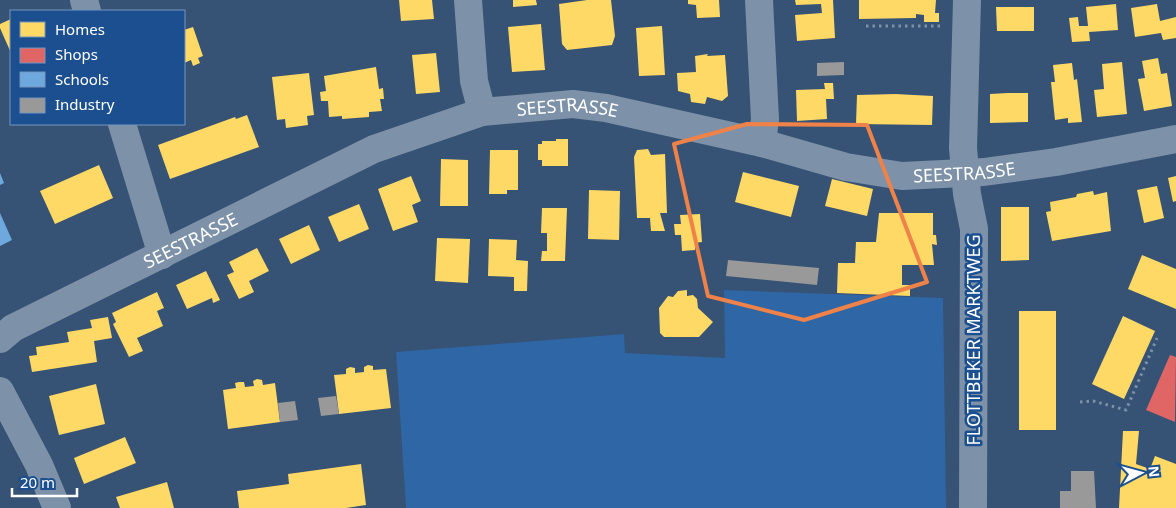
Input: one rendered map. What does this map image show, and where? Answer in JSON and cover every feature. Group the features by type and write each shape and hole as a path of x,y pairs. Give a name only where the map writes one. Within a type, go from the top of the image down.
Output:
{"street":[{"path":"468,0 474,81 482,112"},
{"path":"759,0 765,119 762,143"},
{"name":"FLOTTBEKER MARKTWEG","path":"967,0 963,148 965,174 974,229 973,508"},
{"name":"SEESTRASSE","path":"0,339 13,328 374,149 482,112 573,104 606,108 762,143 846,167 902,176 965,174 1056,162 1176,139"},
{"path":"122,125 162,255"},
{"path":"0,391 39,465 57,508"}],"path":[{"path":"866,26 944,26"},
{"path":"1080,402 1093,401 1126,410 1157,338"}],"highlighted area":[{"path":"747,124 867,125 927,282 804,320 708,296 674,144"}],"shaded area":[{"path":"724,290 943,298 946,508 406,508 396,352 624,334 625,353 725,358"}],"building: Homes":[{"path":"399,0 432,0 434,19 401,21"},
{"path":"513,0 536,0 537,5 513,7"},
{"path":"587,0 611,0 615,36 612,45 567,50 562,44 559,4"},
{"path":"688,0 719,0 720,17 697,18 696,5 688,4"},
{"path":"795,0 833,0 835,38 797,41 795,15 822,13 821,4 796,5"},
{"path":"859,0 936,0 935,13 939,13 939,22 924,22 924,15 916,14 916,18 859,19"},
{"path":"1116,4 1118,30 1089,32 1090,41 1072,42 1069,18 1078,17 1079,26 1088,26 1086,7"},
{"path":"1157,4 1160,21 1176,17 1176,38 1163,40 1161,33 1135,37 1131,8"},
{"path":"996,7 1034,7 1034,31 997,31"},
{"path":"10,19 10,51 0,28 0,24"},
{"path":"541,24 545,70 512,72 508,27"},
{"path":"662,26 665,75 639,76 636,28"},
{"path":"193,27 203,56 198,58 200,63 193,66 191,60 185,63 185,30"},
{"path":"436,53 440,92 416,94 412,55"},
{"path":"708,54 707,56 725,55 728,96 722,101 707,97 705,104 691,102 690,94 678,91 677,73 696,72 695,56"},
{"path":"1158,58 1161,74 1167,73 1172,106 1144,111 1138,79 1145,78 1142,61"},
{"path":"1122,62 1127,114 1097,117 1094,90 1104,89 1102,64"},
{"path":"1072,63 1074,80 1077,79 1082,122 1068,123 1068,118 1055,120 1051,82 1055,82 1053,65"},
{"path":"376,67 379,89 383,88 384,99 380,99 382,111 369,112 369,117 342,119 342,116 329,117 328,101 321,101 320,92 326,91 324,76"},
{"path":"309,73 314,115 307,116 308,125 286,128 285,119 277,120 272,77"},
{"path":"824,83 833,83 834,99 826,99 827,119 797,121 796,90 825,89"},
{"path":"1028,93 1028,122 990,123 990,94"},
{"path":"857,95 933,96 932,125 856,124"},
{"path":"247,115 259,147 170,179 158,145 235,117 236,119"},
{"path":"556,139 568,139 568,166 542,166 542,160 538,160 538,144 542,144 542,141 556,141"},
{"path":"648,149 651,155 665,154 667,213 660,213 665,231 651,231 650,218 637,218 634,157 637,150"},
{"path":"490,150 518,150 518,190 507,190 507,194 489,194"},
{"path":"441,159 468,160 468,206 440,206"},
{"path":"99,165 113,198 55,224 40,191"},
{"path":"743,172 799,186 791,217 735,202"},
{"path":"411,176 421,201 412,205 418,222 393,231 378,189"},
{"path":"1176,176 1176,201 1173,202 1168,178"},
{"path":"832,179 873,189 867,216 825,206"},
{"path":"1157,186 1164,218 1144,223 1137,190"},
{"path":"589,190 620,191 619,240 588,239"},
{"path":"1093,191 1094,195 1107,192 1111,231 1052,241 1046,212 1051,211 1050,202 1076,197 1077,194"},
{"path":"359,204 369,229 339,242 328,217"},
{"path":"1001,207 1029,207 1029,260 1001,261"},
{"path":"542,208 567,208 565,261 541,261 542,251 547,251 547,233 541,233"},
{"path":"879,213 933,213 933,235 936,235 937,245 932,244 934,265 902,265 902,285 910,285 910,296 837,293 838,263 855,263 856,242 876,242"},
{"path":"700,214 702,242 695,243 695,250 682,251 681,235 675,235 674,224 681,224 680,215"},
{"path":"309,225 320,250 291,264 279,239"},
{"path":"437,238 470,239 468,283 435,281"},
{"path":"489,239 517,240 516,260 528,261 527,291 514,291 514,277 488,276"},
{"path":"257,248 269,271 249,281 254,292 239,299 227,275 234,272 229,262"},
{"path":"1142,255 1176,269 1176,309 1128,289"},
{"path":"206,271 220,300 213,303 212,298 187,309 176,285"},
{"path":"687,290 687,296 693,295 697,299 698,308 713,322 699,337 664,337 660,333 659,308 668,296 673,297 678,291"},
{"path":"157,292 164,308 157,311 163,326 137,338 143,351 129,357 113,324 116,322 112,313"},
{"path":"1019,311 1056,311 1056,430 1019,430"},
{"path":"1123,316 1155,331 1124,399 1092,384"},
{"path":"108,317 112,338 94,341 97,362 32,372 29,356 37,355 36,347 69,342 67,332 92,328 90,320"},
{"path":"368,365 373,366 373,370 386,369 391,408 339,414 334,375 346,374 346,369 350,367 355,368 355,373 364,372 364,367"},
{"path":"257,379 262,380 263,385 275,383 280,422 228,429 223,390 236,388 235,383 239,382 244,382 245,387 254,386 253,381"},
{"path":"96,384 105,424 59,435 49,396"},
{"path":"1123,431 1139,431 1136,464 1150,469 1155,456 1176,464 1176,508 1119,508"},
{"path":"125,437 136,463 84,484 74,458"},
{"path":"361,464 366,505 346,508 239,508 237,491 289,484 288,474"},
{"path":"167,482 174,508 120,508 116,497"}],"building: Shops":[{"path":"1170,355 1176,357 1175,422 1146,410"}],"building: Schools":[{"path":"0,173 4,183 0,185"},
{"path":"0,213 12,240 0,246"}],"building: Industry":[{"path":"844,62 844,75 817,76 817,63"},
{"path":"728,260 819,268 817,285 726,276"},
{"path":"336,396 339,414 321,416 318,398"},
{"path":"295,401 298,420 280,422 278,403"},
{"path":"1071,471 1094,471 1096,508 1060,508 1060,491 1071,491"}]}
